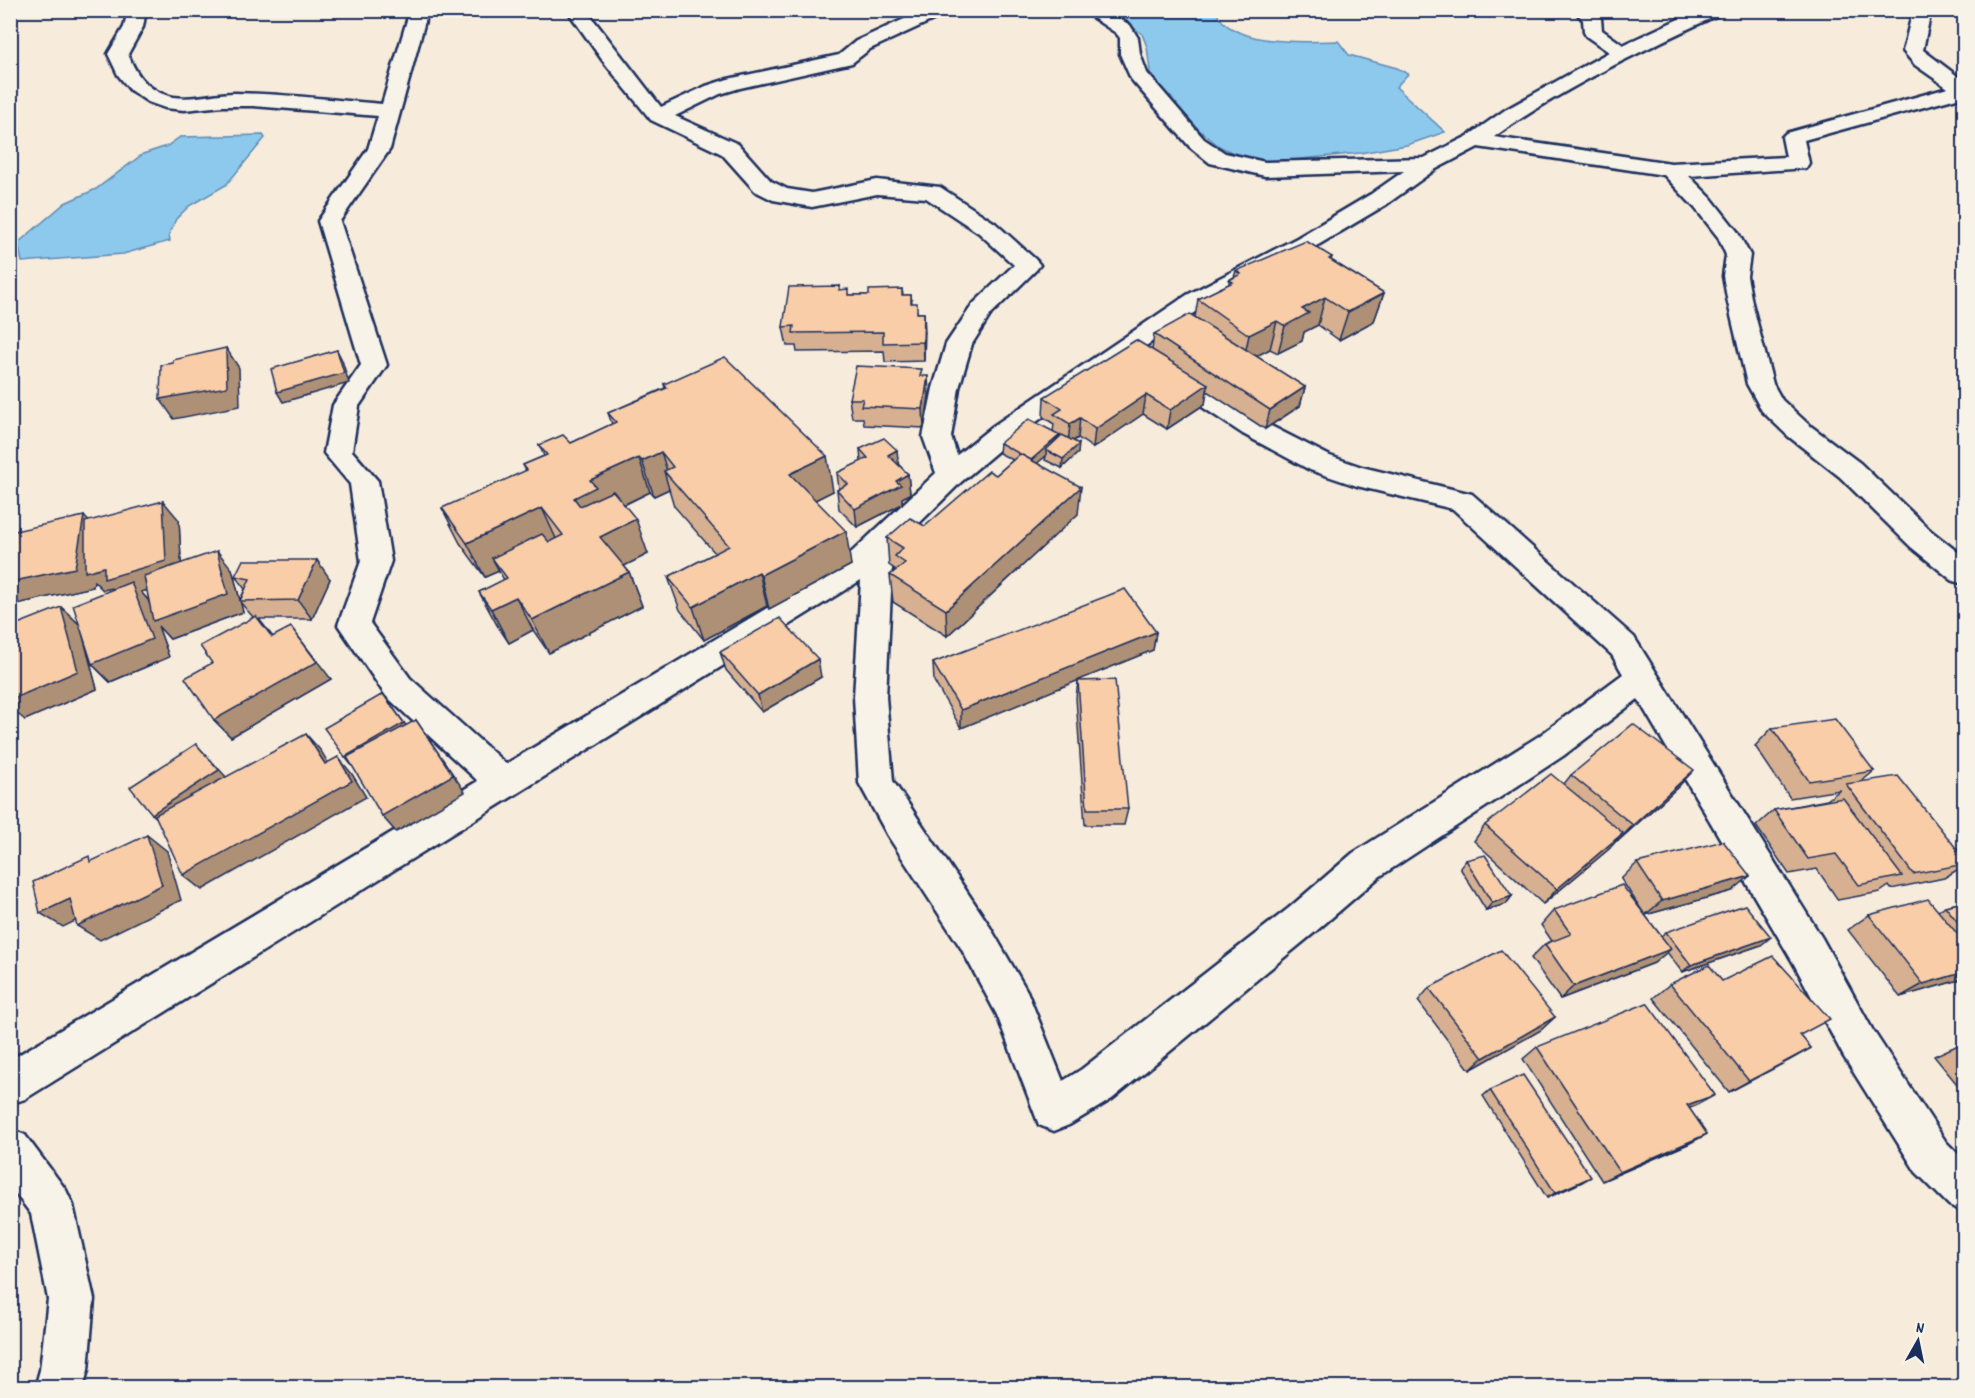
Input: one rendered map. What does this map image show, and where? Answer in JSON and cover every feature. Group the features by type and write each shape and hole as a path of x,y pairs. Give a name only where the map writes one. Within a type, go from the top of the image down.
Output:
{"street":[{"path":"137,10 139,15 134,27 123,41 118,54 133,84 155,98 168,103 184,104 232,99 390,111"},
{"path":"419,10 379,149 329,221 374,365 346,405 338,453 364,481 376,561 354,625 398,687 503,783"},
{"path":"576,10 610,57 658,116 730,149 763,186 781,195 812,200 876,187 932,192 987,228 1028,265 982,309 959,344 946,388 938,437 951,475"},
{"path":"658,116 713,90 735,83 845,59 863,45 940,10"},
{"path":"1090,10 1123,29 1129,38 1130,54 1138,75 1197,143 1218,158 1265,169 1428,164"},
{"path":"1583,10 1592,19 1593,32 1622,53"},
{"path":"10,1084 848,575 951,475 1004,432 1196,300 1305,243 1370,205 1428,164 1475,140 1512,114 1622,53 1714,10"},
{"path":"1922,10 1913,51 1922,61 1965,90"},
{"path":"1475,140 1671,170 1798,163 1793,137 1965,90"},
{"path":"1671,170 1703,203 1729,236 1738,255 1735,276 1740,303 1760,384 1772,405 1798,430 1850,470 1921,539 1965,573"},
{"path":"1129,345 1253,428 1311,458 1357,476 1462,501 1623,646 1808,951 1858,1043 1931,1157 1965,1190"},
{"path":"879,545 870,697 876,783 974,934 1007,995 1054,1110 1097,1084 1302,920 1366,865 1551,746 1642,678"},
{"path":"10,1150 51,1205 71,1299 64,1371 59,1388"}],"water":[{"path":"1105,11 1216,11 1224,23 1252,37 1307,42 1338,41 1349,55 1397,68 1408,74 1396,87 1445,132 1407,145 1360,153 1272,162 1239,156 1219,146 1198,129 1151,78 1147,47 1142,34 1114,14"},
{"path":"263,135 265,138 226,185 189,206 176,219 169,234 170,241 123,254 22,262 18,243 65,203 96,189 143,154 167,146 180,137"}],"building":[{"path":"1306,241 1332,257 1329,259 1384,293 1348,312 1325,297 1302,309 1309,313 1285,326 1277,321 1249,335 1198,299 1233,282 1229,280 1241,274 1236,271"},
{"path":"840,286 839,290 848,289 848,295 869,295 869,290 902,289 902,295 911,295 911,303 917,303 917,313 924,313 923,342 883,343 883,332 793,333 794,326 783,327 789,287"},
{"path":"1190,314 1305,387 1270,410 1154,334"},
{"path":"1136,340 1208,384 1170,410 1146,395 1095,429 1080,418 1070,424 1054,414 1062,409 1044,397"},
{"path":"226,348 227,387 160,399 161,365 173,363 173,360"},
{"path":"337,350 344,373 277,392 271,369"},
{"path":"725,357 827,456 790,474 846,531 761,575 759,572 693,607 668,577 729,546 664,471 673,467 661,452 642,461 639,458 590,480 596,487 574,498 580,506 613,491 636,519 600,537 629,572 532,620 516,597 491,609 479,592 507,578 492,558 542,534 549,542 563,535 542,508 467,543 442,508 527,470 523,465 547,455 539,445 563,435 571,443 616,422 608,413 667,388 664,384"},
{"path":"856,366 922,369 920,376 928,376 923,409 861,406 863,399 849,399"},
{"path":"1029,419 1060,435 1031,460 1000,443"},
{"path":"1062,435 1079,444 1063,459 1046,450"},
{"path":"884,438 897,450 888,455 908,474 896,481 901,485 855,509 837,490 848,484 837,473 868,458 860,449"},
{"path":"1020,454 1081,487 946,610 890,575 905,563 895,556 903,548 887,538 910,518 925,526 989,471 996,475"},
{"path":"163,501 166,561 104,579 104,567 85,572 85,522"},
{"path":"84,516 75,568 10,582 10,532"},
{"path":"217,551 228,594 153,621 144,576"},
{"path":"243,560 317,560 298,600 240,601 250,579 235,576"},
{"path":"131,582 152,639 92,664 73,605"},
{"path":"1125,589 1156,632 961,710 933,663"},
{"path":"61,607 78,671 10,700 10,627"},
{"path":"256,616 272,637 291,627 317,662 214,720 185,678 212,663 200,646"},
{"path":"780,618 818,659 758,695 720,652"},
{"path":"1115,680 1128,809 1087,809 1078,681"},
{"path":"383,694 404,723 345,757 324,728"},
{"path":"1835,719 1874,771 1809,781 1772,728"},
{"path":"416,720 453,775 382,816 347,757"},
{"path":"1633,724 1694,770 1633,825 1571,775"},
{"path":"306,734 325,764 338,757 352,781 183,875 155,815"},
{"path":"196,744 219,770 152,814 130,787"},
{"path":"1551,774 1623,833 1557,889 1485,825"},
{"path":"1898,776 1965,859 1965,864 1913,874 1846,784"},
{"path":"1843,798 1902,876 1859,885 1836,854 1808,859 1774,810"},
{"path":"147,835 162,885 77,926 70,899 40,913 33,882 89,856 90,862"},
{"path":"1723,841 1750,876 1662,901 1637,863"},
{"path":"1485,855 1512,896 1492,903 1466,860"},
{"path":"1622,885 1671,949 1574,986 1545,944 1571,934 1554,910"},
{"path":"1928,899 1965,943 1965,972 1923,984 1869,915"},
{"path":"1965,902 1965,931 1945,906"},
{"path":"1745,905 1771,937 1691,965 1666,932"},
{"path":"1501,950 1555,1017 1483,1058 1429,988"},
{"path":"1773,956 1830,1019 1800,1035 1811,1048 1749,1081 1670,984 1709,965 1722,981"},
{"path":"1647,1003 1715,1095 1687,1105 1707,1134 1620,1172 1537,1047"},
{"path":"1965,1042 1965,1050 1959,1044"},
{"path":"1523,1075 1591,1177 1555,1193 1490,1090"}]}
